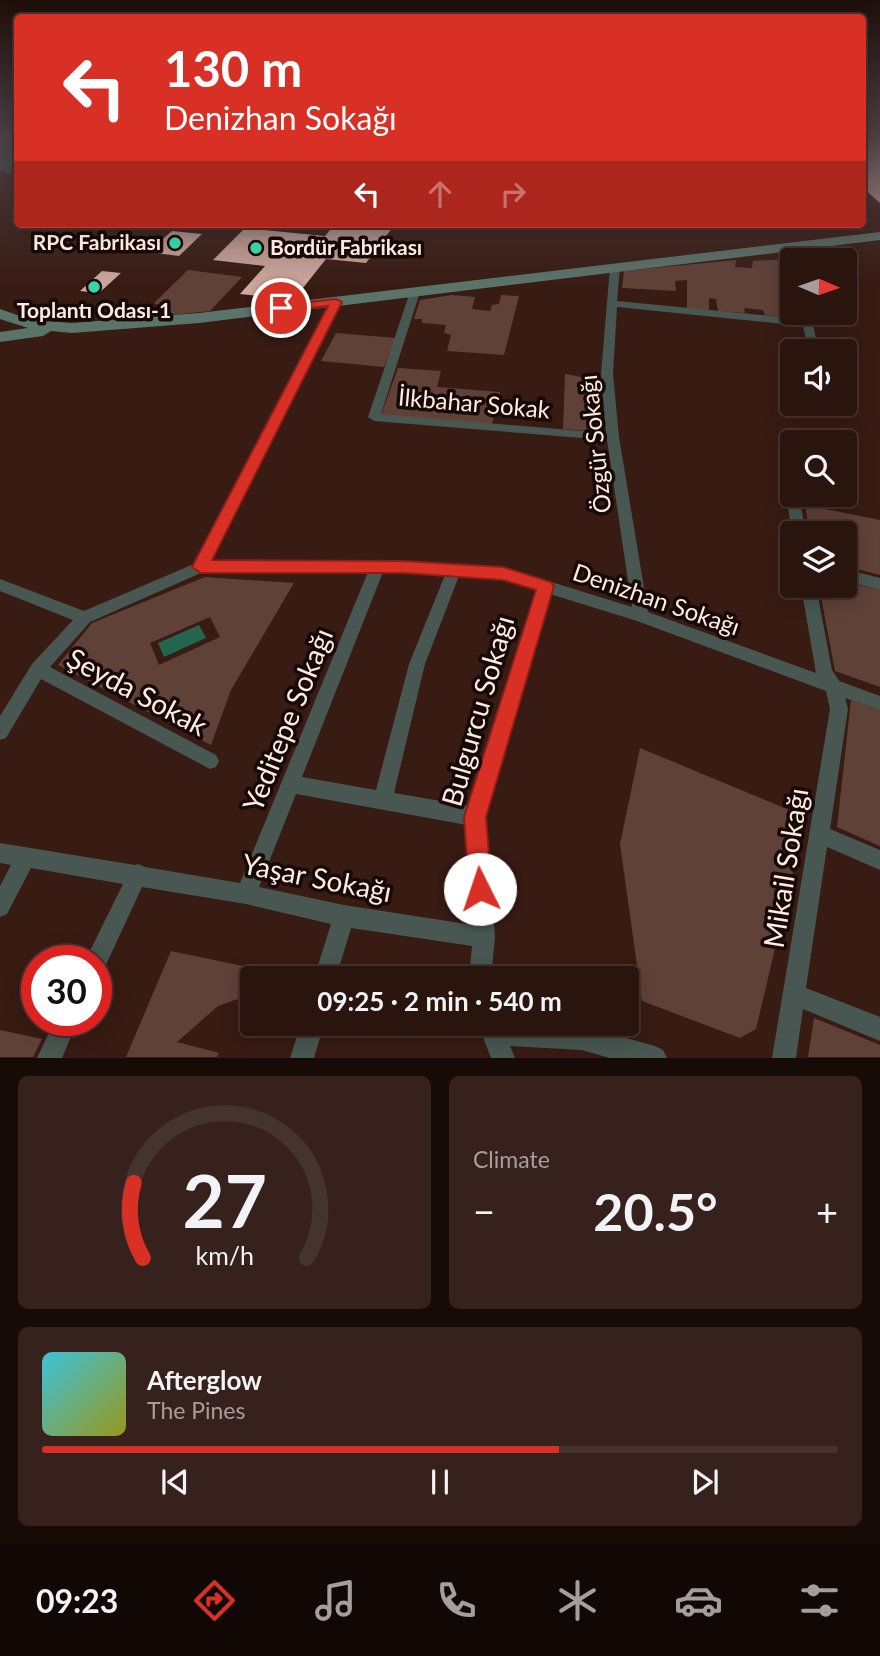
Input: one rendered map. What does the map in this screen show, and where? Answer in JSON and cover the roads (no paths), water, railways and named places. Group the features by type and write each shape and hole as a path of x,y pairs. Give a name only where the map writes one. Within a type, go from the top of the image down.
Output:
{"street":[{"path":"823,248 880,236"},
{"path":"0,337 72,328 199,318 615,267 780,255"},
{"name":"Özgür Sokağı","path":"615,267 607,374 613,437 641,615"},
{"name":"İlkbahar Sokak","path":"415,292 373,416 613,437"},
{"path":"0,732 38,669 84,618 201,567 336,302"},
{"path":"613,304 780,316"},
{"path":"0,314 29,324 72,328"},
{"name":"Denizhan Sokağı","path":"201,567 378,566 503,573 641,615 880,703"},
{"name":"Yeditepe Sokağı","path":"246,894 378,566"},
{"path":"383,801 417,664 454,570"},
{"path":"857,578 880,584"},
{"path":"0,585 84,618"},
{"name":"Bulgurcu Sokağı","path":"481,966 484,937 475,817 545,586"},
{"name":"Mikail Sokağı","path":"784,1058 839,709 834,688 824,673 810,598"},
{"name":"Şeyda Sokak","path":"38,669 211,761"},
{"path":"291,784 475,817"},
{"path":"821,835 880,860"},
{"name":"Yaşar Sokağı","path":"0,853 138,874 344,916 484,937"},
{"path":"0,907 26,857"},
{"path":"104,945 138,874"},
{"path":"329,966 344,916"},
{"path":"793,995 880,1029"},
{"path":"49,1058 60,1036"},
{"path":"302,1058 308,1036"},
{"path":"495,1036 503,1058"},
{"path":"564,1036 582,1038 655,1058"}],"place":[{"name":"RPC Fabrikası","path":"175,243"},
{"name":"Bordür Fabrikası","path":"256,248"},
{"name":"Toplantı Odası-1","path":"94,287"}]}
